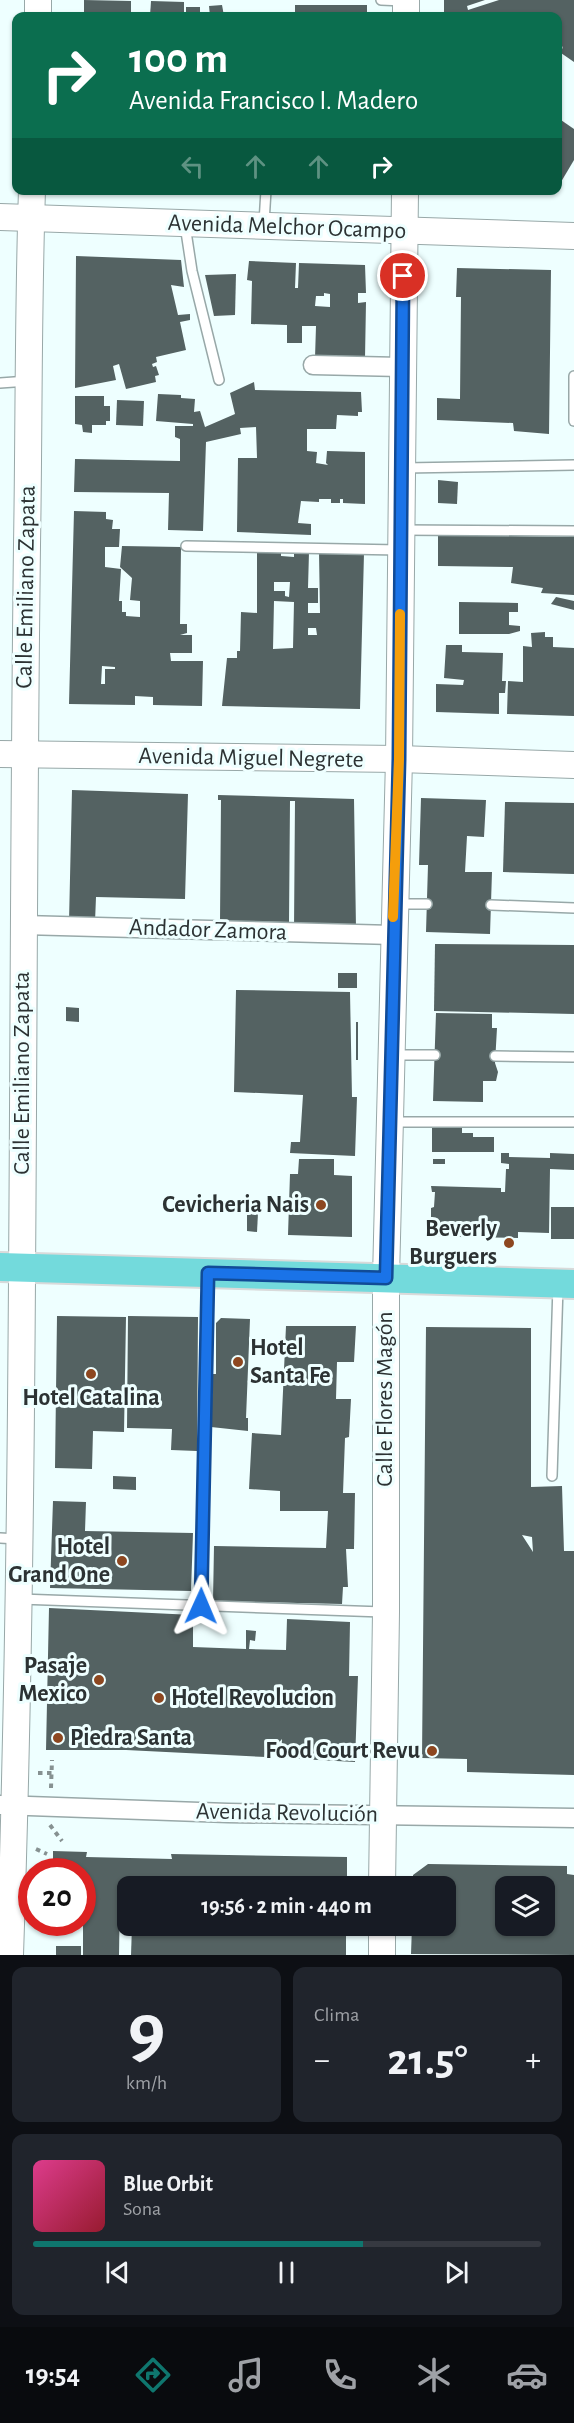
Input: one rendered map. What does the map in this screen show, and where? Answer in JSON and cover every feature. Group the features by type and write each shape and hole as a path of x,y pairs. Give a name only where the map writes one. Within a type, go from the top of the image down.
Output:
{"main road":[{"path":"11,1267 566,1284"}],"street":[{"name":"Calle Emiliano Zapata","path":"10,1955 8,1805 17,1599 9,1539 11,1267 23,925 12,755 29,381 32,195"},
{"name":"Calle Flores Magón","path":"382,1876 386,1612 386,1278 393,904 399,759 401,367 405,195"},
{"name":"Avenida Melchor Ocampo","path":"0,217 574,236"},
{"path":"313,365 401,367"},
{"name":"Avenida Miguel Negrete","path":"12,755 399,759 574,765"},
{"name":"Andador Zamora","path":"23,925 393,935"},
{"name":"Avenida Revolución","path":"8,1805 228,1813 574,1818"},
{"path":"382,1936 382,1955"}],"lane":[{"path":"264,226 266,195"},
{"path":"185,223 192,271 219,381"},
{"path":"574,376 574,421"},
{"path":"0,383 29,381"},
{"path":"401,468 574,465"},
{"path":"186,546 400,540 574,531"},
{"path":"393,904 427,904"},
{"path":"491,905 574,908"},
{"path":"390,1054 435,1055"},
{"path":"495,1056 574,1057"},
{"path":"389,1122 574,1122"},
{"path":"201,1606 208,1273"},
{"path":"552,1476 566,1284"},
{"path":"17,1599 386,1612"}],"building":[{"path":"84,0 131,1 131,12 84,12"},
{"path":"444,0 485,0 467,6 468,10 499,0 574,0 574,62 562,54 562,12 444,12"},
{"path":"151,1 184,2 184,12 150,12"},
{"path":"222,5 223,12 210,12 209,6"},
{"path":"295,5 367,5 367,12 295,12"},
{"path":"186,7 200,7 200,12 186,12"},
{"path":"562,121 574,129 574,160 562,180"},
{"path":"76,256 181,260 184,287 171,285 178,315 190,314 190,320 180,322 186,350 156,357 157,362 152,364 153,367 156,366 159,375 155,376 156,382 126,389 119,364 113,366 116,380 75,388"},
{"path":"249,261 296,263 295,288 298,288 299,263 365,265 366,293 358,293 358,303 366,302 365,358 315,358 316,326 302,326 302,343 287,343 287,325 251,324 252,281 247,280","holes":["324,293 330,294 330,307 315,306 316,296 324,296"]},
{"path":"457,268 551,270 549,434 514,431 513,423 437,420 437,398 460,399 461,297 456,297"},
{"path":"236,274 235,315 214,316 205,275"},
{"path":"254,382 255,390 361,392 362,412 358,412 358,416 337,415 336,429 307,429 307,451 317,452 316,463 328,465 326,463 327,451 365,452 365,504 343,503 343,499 340,499 340,503 331,503 331,499 319,499 319,502 301,501 298,523 311,524 311,535 237,532 238,458 257,458 256,427 240,428 241,434 206,442 203,531 168,530 169,493 74,492 75,459 180,461 180,439 175,437 175,426 193,426 193,424 156,421 158,394 181,395 181,398 195,399 194,412 200,411 205,427 235,414 230,393"},
{"path":"75,396 104,396 104,406 110,406 110,421 106,421 106,425 92,425 92,433 83,432 82,425 75,424"},
{"path":"117,400 144,401 143,426 116,425"},
{"path":"438,480 458,482 457,504 438,503"},
{"path":"74,511 106,512 106,519 113,520 112,529 120,529 119,547 105,547 105,567 121,569 119,601 122,601 122,612 126,612 126,616 140,617 140,601 130,600 132,578 120,567 122,546 181,547 180,624 187,624 187,633 180,635 192,635 192,653 170,653 171,661 203,661 202,706 153,705 153,697 135,696 135,705 69,704","holes":["102,666 115,667 115,669 105,669 105,684 101,684"]},
{"path":"438,535 574,537 574,595 541,593 543,588 511,583 513,567 438,566"},
{"path":"257,551 281,552 281,556 294,557 294,552 309,552 308,588 318,588 318,603 308,603 308,613 320,613 319,552 364,553 360,709 222,706 227,658 237,658 237,651 240,651 241,612 257,613","holes":["274,582 290,582 289,597 285,596 285,591 274,591","274,601 294,602 293,648 273,649","308,628 316,628 317,635 308,635"]},
{"path":"556,597 574,601 574,610 551,604"},
{"path":"459,602 518,603 518,612 509,612 509,625 520,626 520,631 509,634 459,634"},
{"path":"545,632 545,637 553,637 553,647 574,648 574,716 507,714 508,681 523,682 523,646 532,647 531,633"},
{"path":"446,645 462,645 462,652 503,653 502,681 506,681 505,693 499,693 499,714 436,712 436,684 463,685 464,680 444,678"},
{"path":"72,790 188,794 185,899 96,897 95,922 69,922"},
{"path":"218,795 354,799 356,929 294,929 295,801 290,801 289,922 220,921 221,800 218,800"},
{"path":"421,798 486,800 484,837 467,836 465,872 492,872 490,934 426,932 428,865 419,865"},
{"path":"505,802 574,803 574,874 503,872"},
{"path":"435,944 574,945 574,1014 434,1011"},
{"path":"338,973 357,973 357,988 338,988"},
{"path":"236,990 350,992 352,1097 357,1097 355,1156 290,1153 291,1142 300,1142 303,1095 234,1092"},
{"path":"66,1007 79,1008 79,1022 66,1021"},
{"path":"436,1013 492,1014 492,1028 497,1028 495,1063 498,1072 496,1081 483,1081 483,1102 433,1101"},
{"path":"356,1022 358,1022 358,1060 356,1060"},
{"path":"432,1123 462,1123 462,1133 473,1133 473,1137 494,1137 494,1152 432,1152"},
{"path":"501,1153 509,1153 509,1157 550,1158 550,1153 574,1154 574,1170 550,1169 549,1233 518,1232 518,1238 459,1237 459,1232 453,1232 453,1237 435,1237 431,1232 431,1208 434,1207 435,1192 432,1192 431,1186 501,1188 501,1192 505,1192 506,1169 509,1169 509,1164 501,1163"},
{"name":"Cevicheria Nais","path":"299,1159 334,1159 334,1175 352,1176 352,1237 288,1235 290,1174 298,1174"},
{"path":"433,1159 445,1159 445,1164 433,1164"},
{"path":"551,1207 574,1207 574,1239 551,1239"},
{"path":"247,1212 258,1213 257,1232 247,1231"},
{"name":"Hotel Catalina","path":"57,1316 126,1317 124,1432 93,1431 92,1469 55,1468"},
{"path":"128,1316 198,1317 197,1451 171,1450 172,1429 127,1428"},
{"path":"221,1318 250,1319 246,1418 248,1418 248,1431 211,1427 213,1374 216,1374 216,1323"},
{"path":"286,1326 356,1326 354,1362 337,1362 336,1399 351,1399 349,1437 345,1438 343,1493 355,1493 354,1549 346,1549 348,1587 343,1587 342,1604 213,1601 214,1546 326,1548 328,1511 280,1511 280,1491 249,1489 252,1433 281,1435"},
{"path":"426,1327 531,1328 531,1487 562,1486 564,1551 574,1551 574,1775 467,1772 467,1759 422,1758","holes":["522,1535 532,1537 533,1552"]},
{"path":"113,1476 136,1477 136,1490 113,1489"},
{"name":"Hotel Grand One","path":"53,1501 86,1502 85,1531 193,1533 191,1591 50,1588"},
{"path":"49,1608 193,1615 193,1647 246,1649 246,1630 256,1631 255,1641 250,1640 249,1649 286,1650 287,1619 350,1622 349,1676 358,1676 355,1762 281,1758 282,1739 266,1757 126,1750 46,1750"},
{"path":"53,1851 87,1852 86,1857 172,1859 171,1854 347,1857 347,1876 117,1876 119,1955 83,1955 83,1936 96,1936 96,1858 53,1858"},
{"path":"428,1864 567,1866 567,1874 574,1875 574,1955 411,1954 412,1936 456,1936 456,1876 413,1876"},
{"path":"132,1936 346,1936 346,1955 131,1955"},
{"path":"56,1946 81,1946 81,1955 56,1955"}],"slow traffic":[{"path":"393,917 399,759 400,614"}],"place":[{"name":"Cevicheria Nais","path":"321,1205"},
{"name":"Beverly Burguers","path":"509,1243"},
{"name":"Hotel Santa Fe","path":"238,1362"},
{"name":"Hotel Catalina","path":"91,1374"},
{"name":"Hotel Grand One","path":"122,1561"},
{"name":"Pasaje Mexico","path":"99,1680"},
{"name":"Hotel Revolucion","path":"159,1698"},
{"name":"Piedra Santa","path":"58,1738"},
{"name":"Food Court Revu","path":"432,1751"}],"route":[{"path":"201,1606 208,1273 386,1278 393,904 399,759 403,276"}]}
